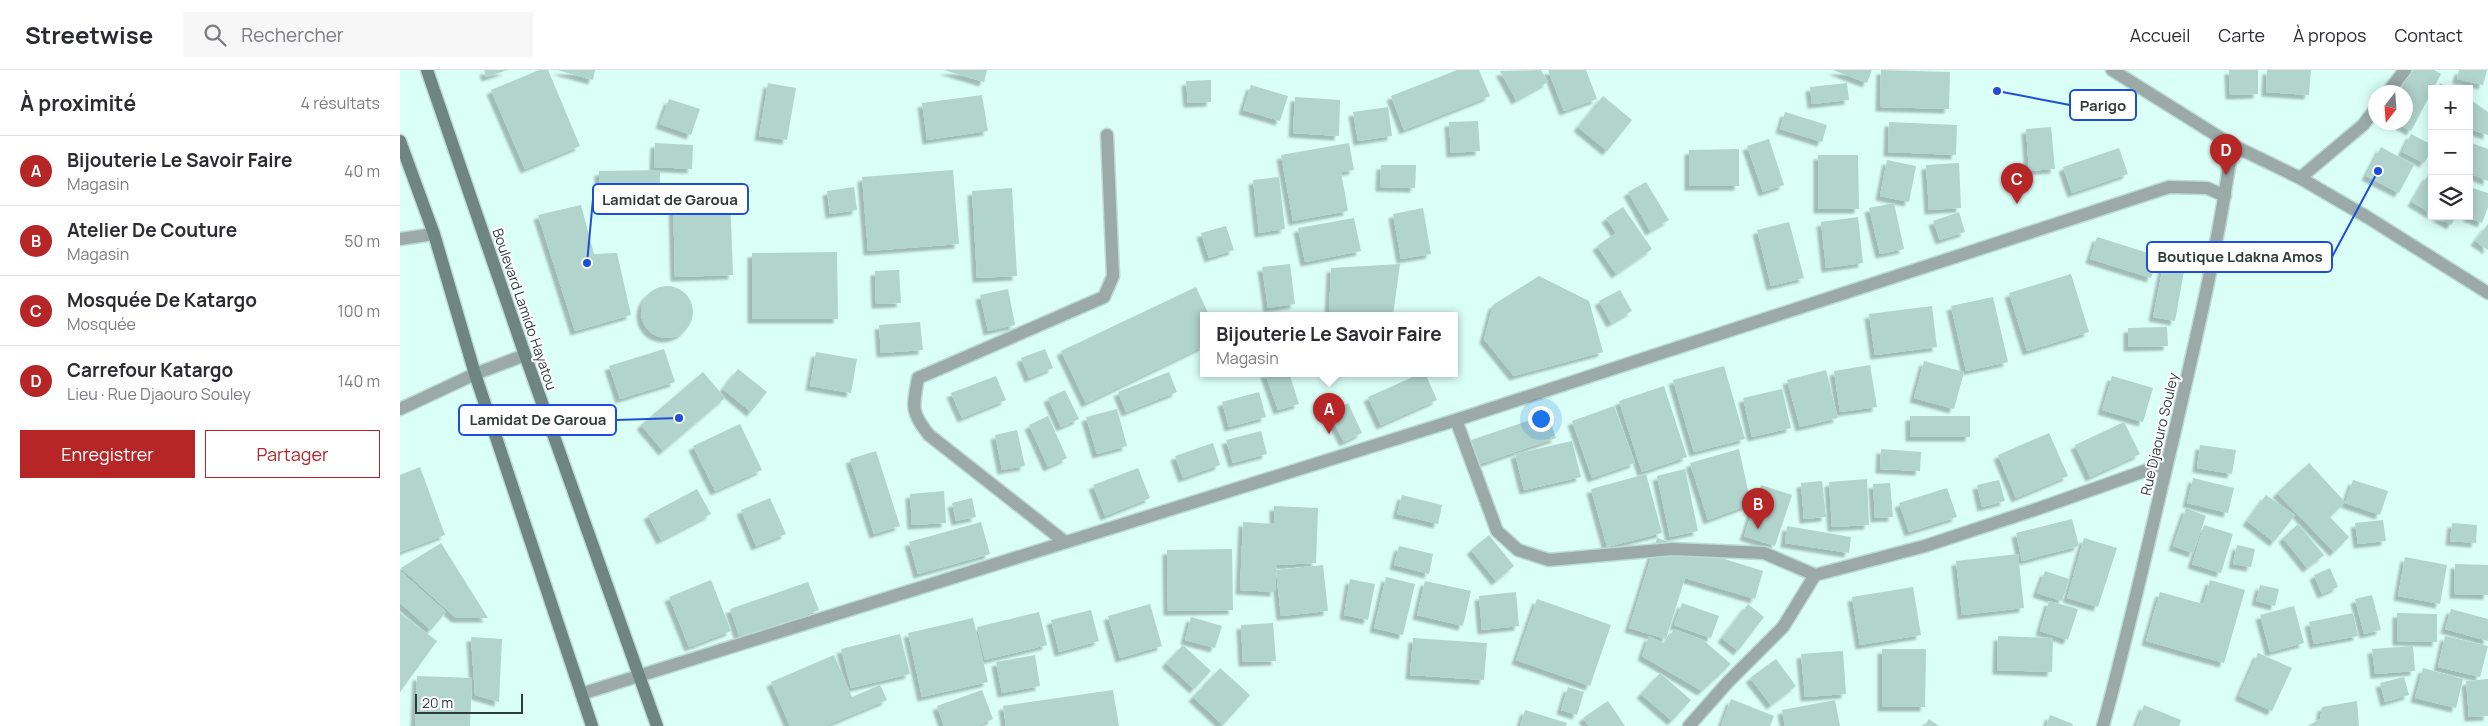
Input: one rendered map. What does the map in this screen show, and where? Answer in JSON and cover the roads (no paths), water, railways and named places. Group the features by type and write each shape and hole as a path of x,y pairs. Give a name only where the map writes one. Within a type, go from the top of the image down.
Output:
{"main road":[{"name":"Boulevard Lamido Hayatou","path":"427,70 525,355 657,726"},
{"path":"400,141 434,234 475,374 592,726"}],"street":[{"path":"2112,70 2232,146 2300,178 2488,294"},
{"path":"2393,85 2405,70"},
{"path":"2300,178 2363,125 2368,118"},
{"path":"1065,542 929,435 915,416 914,401 918,378 1104,297 1113,276 1107,135"},
{"name":"Rue Djaouro Souley","path":"2103,726 2131,623 2200,321 2225,196 2232,146"},
{"path":"581,694 1456,420 2168,187 2207,188 2225,196"},
{"path":"400,239 434,234"},
{"path":"400,409 475,374 525,355"},
{"path":"1456,420 1497,531 1518,550 1549,560 1672,549 1764,553 1816,575 1925,546 2040,508 2167,462"},
{"path":"1689,726 1728,682 1783,627 1816,575"}],"place":[{"name":"Parigo","path":"1997,91"},
{"name":"Boutique Ldakna Amos","path":"2378,171"},
{"name":"Carrefour Katargo","path":"2226,175"},
{"name":"Mosquée De Katargo","path":"2017,204"},
{"name":"Lamidat de Garoua","path":"587,263"},
{"name":"Lamidat De Garoua","path":"679,418"},
{"name":"Bijouterie Le Savoir Faire","path":"1329,434"},
{"name":"Atelier De Couture","path":"1758,529"}]}
